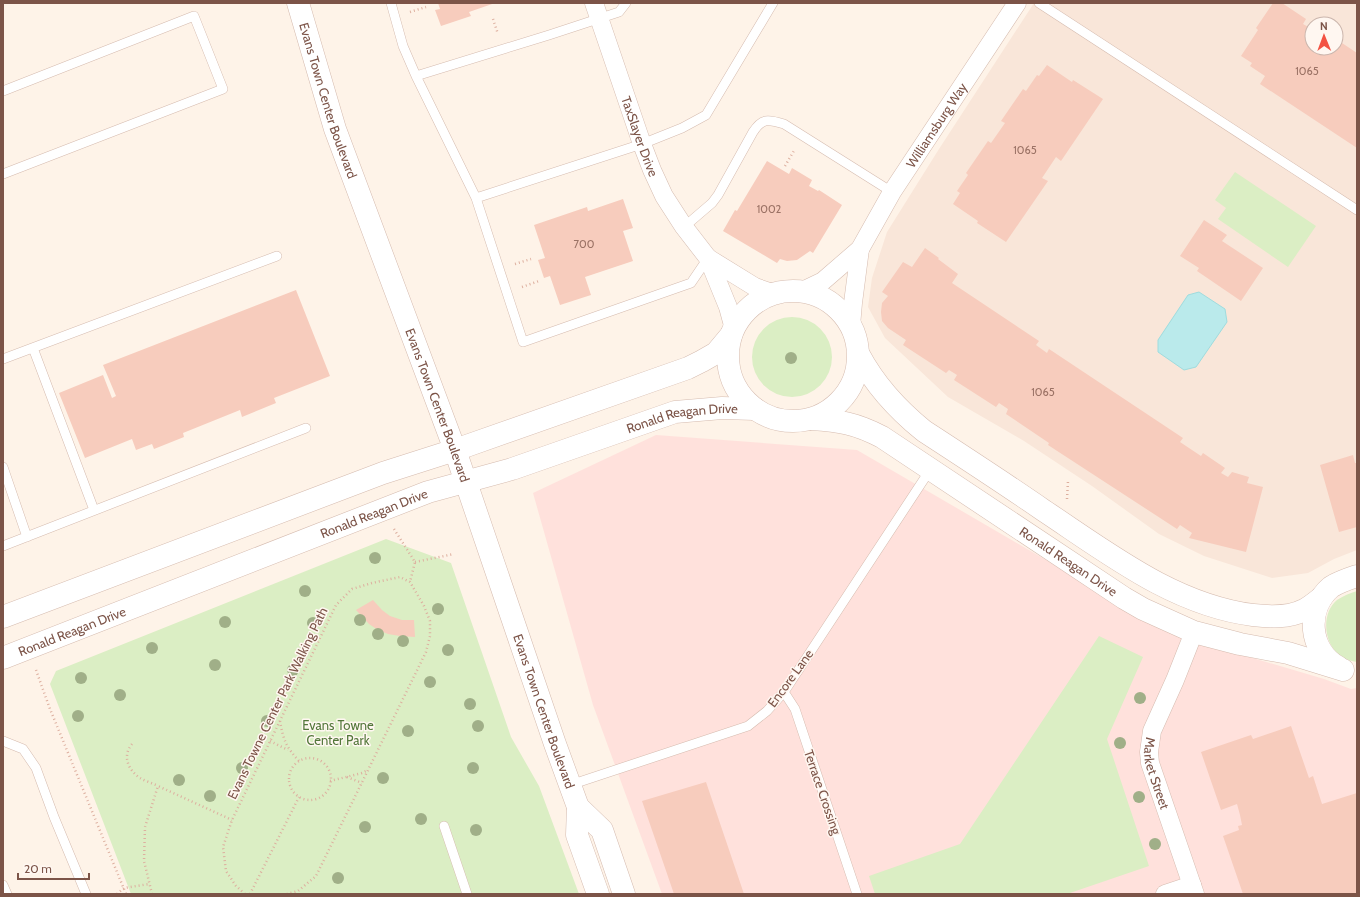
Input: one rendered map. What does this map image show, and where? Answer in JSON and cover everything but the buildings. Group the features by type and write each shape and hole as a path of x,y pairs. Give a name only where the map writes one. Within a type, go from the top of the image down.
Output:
{"street":[{"name":"Evans Town Center Boulevard","path":"298,3 335,129 455,450 555,744 578,807 577,836 598,894"},
{"name":"Williamsburg Way","path":"800,292 823,281 860,249 892,192 1017,3"},
{"name":"TaxSlayer Drive","path":"597,11 642,144 664,196 684,227 708,258 728,307 733,332"},
{"name":"Williamsburg Way","path":"851,326 860,249"},
{"name":"TaxSlayer Drive","path":"708,258 755,287 775,294"},
{"name":"Ronald Reagan Drive","path":"3,618 383,473 455,450 688,368 716,353 733,332 741,317 751,307 762,299 788,291 816,295 830,302 842,313 851,326 856,340 858,355 856,372 850,388 840,401 827,412 811,419"},
{"name":"Ronald Reagan Drive","path":"733,332 728,356 731,376 740,394 755,409 773,418 792,421 811,419 833,420 853,424 882,437 1124,598 1142,609 1194,632 1240,644 1288,653 1350,671"},
{"name":"Ronald Reagan Drive","path":"858,355 873,379 889,398 905,416 924,431 1129,567 1169,589 1193,599 1244,614 1280,617 1304,610 1321,598 1332,587 1357,576"},
{"name":"Ronald Reagan Drive","path":"3,658 428,492 512,469 675,412 722,408 755,409"},
{"name":"Ronald Reagan Drive","path":"1321,598 1314,611 1315,636 1320,650 1331,663 1350,671"},
{"name":"Market Street","path":"1193,889 1150,763 1149,752 1152,731 1194,632"},
{"name":"Evans Town Center Boulevard","path":"578,807 602,830 624,894"},
{"path":"1165,894 1193,889"}],"lane":[{"path":"390,3 402,46 476,198 523,342 691,283 708,258"},
{"path":"416,76 549,35 597,11 619,12 626,3"},
{"path":"476,198 642,144 682,128 706,115 773,3"},
{"path":"1039,3 1357,210"},
{"path":"3,91 194,16 223,89 3,174"},
{"path":"684,227 712,203 718,195 757,125 764,120 784,124 892,192"},
{"path":"3,359 277,256"},
{"path":"33,348 94,510"},
{"path":"3,546 306,428"},
{"path":"3,467 28,537"},
{"name":"Encore Lane","path":"570,785 748,726 767,711 784,692 930,470"},
{"name":"Terrace Crossing","path":"784,692 795,709 857,894"},
{"path":"3,741 23,749 36,768 54,817 86,894"},
{"path":"444,826 467,894"},
{"path":"3,885 6,894"}],"path":[{"path":"406,13 426,7"},
{"path":"493,19 500,39"},
{"path":"785,166 796,147"},
{"path":"510,266 531,259"},
{"path":"517,289 539,281"},
{"path":"1067,500 1068,481"},
{"path":"287,894 298,890 316,876 426,652 430,636 430,621 424,606 410,582 415,562 394,529"},
{"path":"415,562 454,554"},
{"name":"Evans Towne Center Park Walking Path","path":"245,894 236,886 226,871 223,847 232,820 336,605 352,589 400,577 410,582"},
{"path":"35,669 126,894"},
{"path":"280,721 282,734 289,750 299,761"},
{"path":"270,740 289,750"},
{"name":"Evans Towne Center Park Walking Path","path":"132,744 127,751 126,759 129,766 139,778 232,820"},
{"path":"312,758 324,764 328,769 330,781 328,788 319,798 305,800 294,793 291,788 289,776 294,765 299,761 312,758"},
{"path":"330,781 362,773 369,769"},
{"path":"347,777 362,783"},
{"path":"152,894 144,862 145,827 158,786"},
{"path":"250,894 299,797"},
{"path":"117,894 124,888 149,884"}],"shaded area":[{"path":"1034,3 1357,3 1357,550 1334,559 1308,573 1272,578 1204,556 1159,534 1092,486 1024,441 948,397 885,338 868,307 872,278 887,232"},
{"path":"656,435 857,450 1175,635 1324,679 1351,689 1357,688 1357,894 662,894 593,705 533,493"}],"green space":[{"path":"1235,172 1316,226 1288,267 1218,219 1226,208 1215,200"},
{"path":"792,317 807,320 820,329 829,342 832,357 829,372 820,385 807,394 792,397 777,394 764,385 755,372 752,357 755,342 764,329 777,320"},
{"name":"Evans Towne Center Park","path":"386,539 451,563 511,737 539,786 579,894 131,894 50,684 56,671"},
{"path":"1357,591 1357,662 1345,659 1336,652 1328,638 1326,621 1328,613 1337,600"},
{"path":"1099,636 1143,657 1107,739 1149,866 1067,894 875,894 869,876 960,844"}],"water":[{"path":"1199,292 1225,309 1227,322 1196,367 1184,370 1158,352 1158,340 1188,295"}]}
